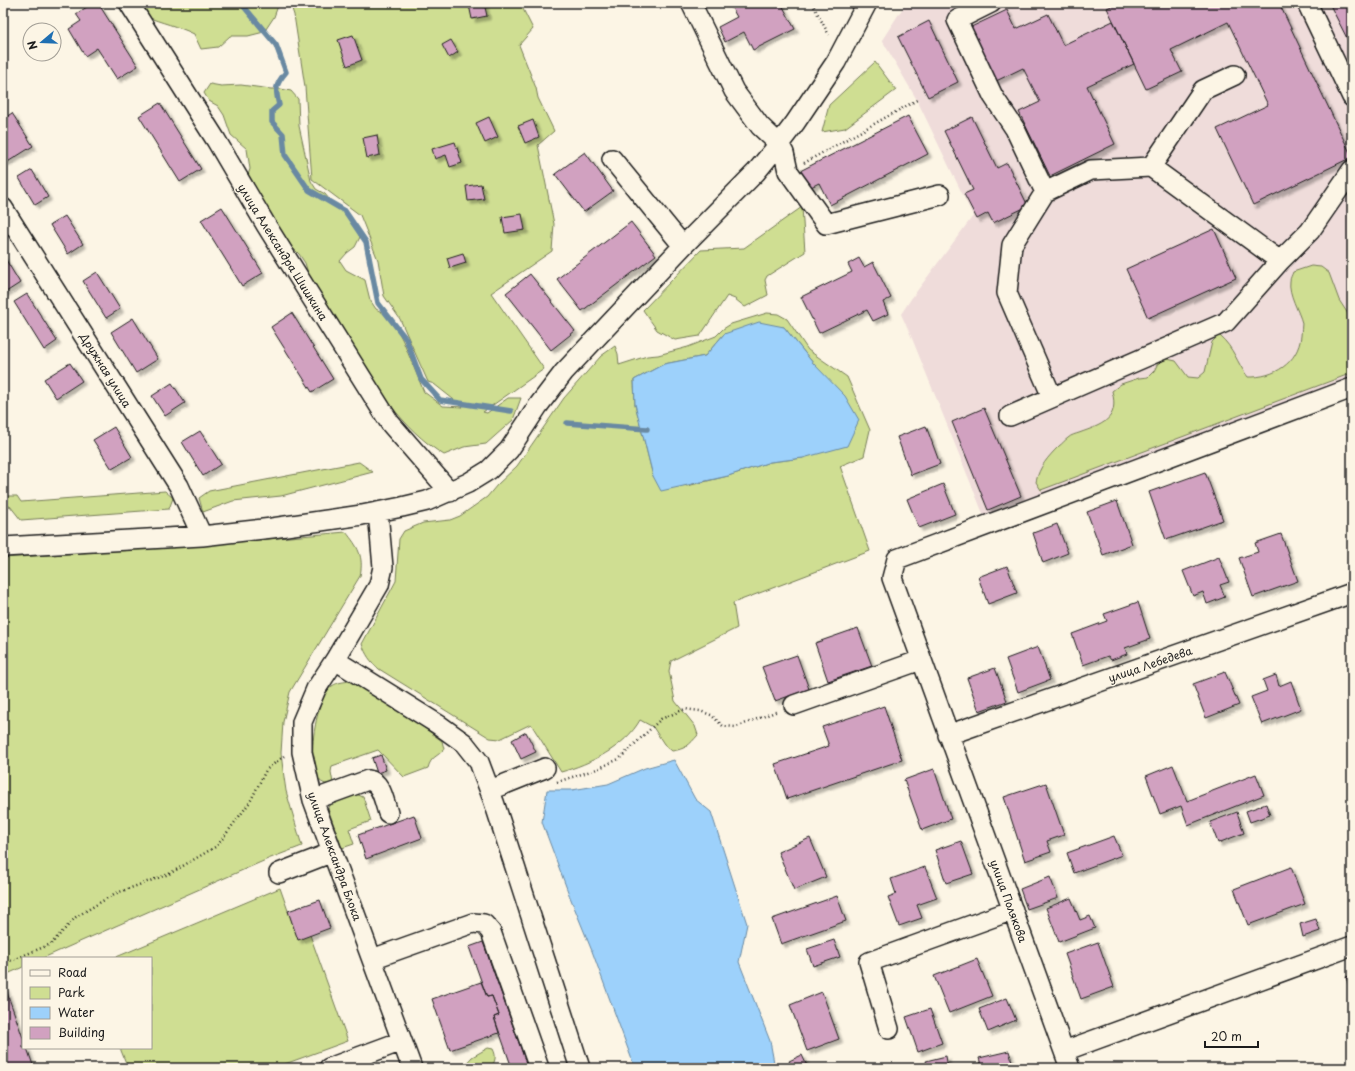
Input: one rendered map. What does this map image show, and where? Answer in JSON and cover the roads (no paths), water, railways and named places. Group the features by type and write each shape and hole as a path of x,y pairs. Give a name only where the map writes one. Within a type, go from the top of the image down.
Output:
{"street":[{"name":"улица Александра Шишкина","path":"128,3 216,140 266,225 390,423 450,492"},
{"path":"691,3 734,91 760,126 779,144 784,153 788,171 826,224 940,195"},
{"path":"3,547 202,536 280,527 402,508 450,492 468,483 488,470 509,450 538,406 564,372 683,246 756,172 796,123 840,55 867,3"},
{"path":"992,3 957,20 993,96 1015,129 1045,192"},
{"path":"1307,3 1352,97"},
{"path":"1151,167 1203,90 1235,75"},
{"path":"612,159 683,246"},
{"path":"1052,398 1007,293 1012,245 1045,192 1091,170 1151,167 1280,261"},
{"path":"1010,416 1226,322 1280,261 1310,231 1352,170"},
{"name":"Дружная улица","path":"3,208 179,486 202,536"},
{"name":"улица Полякова","path":"1067,1059 892,578 897,560 1352,388"},
{"name":"улица Александра Блока","path":"378,512 383,567 380,585 316,689 302,722 302,752 313,800 412,1068"},
{"name":"улица Лебедева","path":"948,735 1352,593"},
{"path":"335,660 439,725 464,743 479,762 490,790 580,1068"},
{"path":"794,705 921,660"},
{"path":"490,790 549,776"},
{"path":"313,800 368,780 374,781 378,785 388,813"},
{"path":"279,873 333,852"},
{"path":"889,1029 869,962 1013,910"},
{"path":"372,959 473,923 484,924 491,932 539,1068"},
{"path":"1067,1059 1352,946"},
{"path":"328,1068 402,1041"}],"water":[{"path":"759,322 784,327 813,363 845,396 859,420 847,446 803,458 770,462 728,476 661,491 653,476 635,404 634,380 664,364 705,356 724,334"},
{"path":"674,760 695,799 711,812 747,924 739,962 770,1041 775,1068 635,1068 542,822 547,790 572,790 608,784 645,768"}],"waterway":[{"path":"241,3 276,45 286,72 277,87 279,105 272,111 272,122 283,134 285,155 309,190 345,211 366,242 378,303 406,339 421,379 440,400 511,411"},
{"path":"567,423 647,429"}]}
